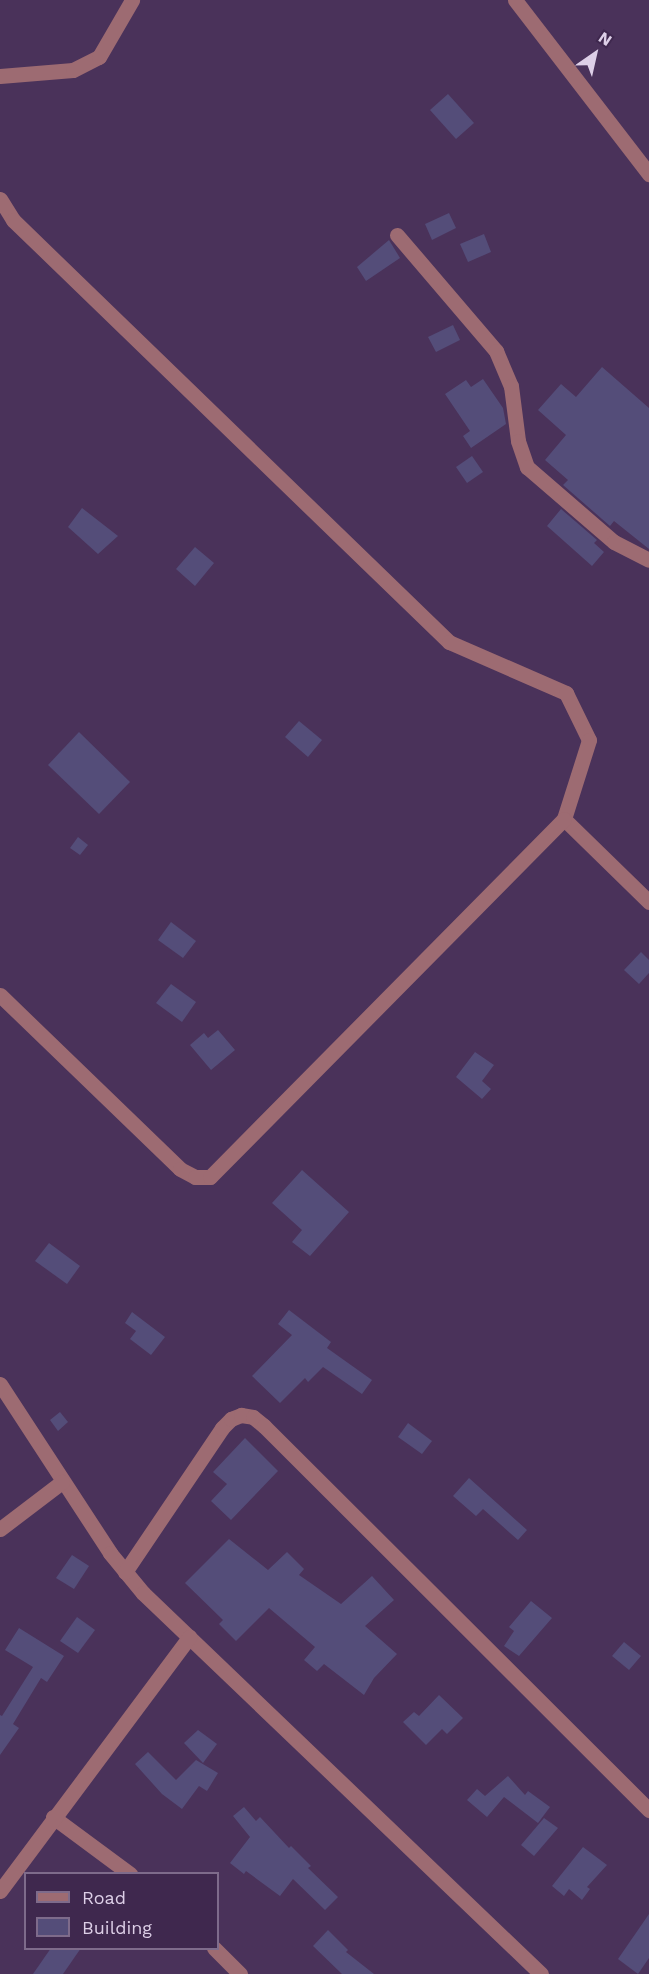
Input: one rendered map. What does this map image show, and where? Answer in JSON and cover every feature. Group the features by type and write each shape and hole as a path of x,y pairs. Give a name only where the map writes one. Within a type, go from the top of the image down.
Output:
{"street":[{"path":"0,76 73,70 99,57 132,0"},
{"path":"515,0 649,174"},
{"path":"0,199 14,220 449,642 566,693 589,740 564,819 210,1177 195,1177 180,1169 0,995"},
{"path":"397,235 496,351 512,386 518,441 527,467 614,542 649,560"},
{"path":"564,819 649,902"},
{"path":"0,1384 62,1482 125,1572 189,1637 541,1974"},
{"path":"125,1572 222,1428 231,1419 241,1415 253,1418 264,1425 649,1810"},
{"path":"0,1529 62,1482"},
{"path":"0,1891 189,1637"},
{"path":"53,1817 126,1872"},
{"path":"216,1950 240,1974"}],"building":[{"path":"448,94 474,123 456,139 430,110"},
{"path":"449,213 456,228 432,240 425,224"},
{"path":"484,234 491,252 468,262 460,244"},
{"path":"389,240 400,258 366,281 357,267"},
{"path":"453,325 460,340 436,352 428,337"},
{"path":"602,367 649,408 649,549 614,521 610,526 563,485 568,480 545,460 566,435 538,410 561,384 576,397"},
{"path":"483,379 503,408 506,424 471,448 463,436 470,431 445,394 466,380 471,387"},
{"path":"472,456 483,472 467,483 456,467"},
{"path":"82,508 118,536 98,554 68,527"},
{"path":"561,509 597,540 594,543 604,552 592,566 547,526"},
{"path":"195,547 214,563 195,586 176,569"},
{"path":"299,721 322,740 308,757 285,737"},
{"path":"79,732 130,782 99,814 48,765"},
{"path":"78,837 88,845 80,855 70,848"},
{"path":"171,922 196,941 183,958 158,940"},
{"path":"641,952 649,960 649,973 639,984 624,970"},
{"path":"171,984 196,1002 182,1022 156,1003"},
{"path":"218,1030 235,1050 211,1070 190,1045 204,1033 208,1038"},
{"path":"475,1052 494,1065 482,1081 491,1089 482,1099 456,1077"},
{"path":"302,1170 349,1212 310,1256 292,1242 302,1230 272,1203"},
{"path":"49,1243 80,1266 67,1284 35,1261"},
{"path":"289,1310 331,1342 327,1348 372,1380 362,1394 323,1367 308,1382 305,1378 280,1403 252,1376 292,1335 278,1324"},
{"path":"132,1312 165,1337 151,1355 130,1339 136,1331 125,1323"},
{"path":"60,1412 68,1422 58,1431 50,1420"},
{"path":"408,1423 432,1441 422,1454 398,1437"},
{"path":"245,1438 278,1471 231,1520 211,1501 227,1484 213,1472"},
{"path":"469,1478 527,1530 518,1540 483,1509 476,1516 453,1496"},
{"path":"229,1539 268,1570 287,1552 304,1569 299,1575 341,1604 372,1576 394,1600 365,1626 397,1654 374,1678 364,1695 324,1664 317,1671 304,1660 315,1647 269,1608 236,1641 219,1624 223,1620 185,1583"},
{"path":"72,1555 89,1566 74,1589 56,1578"},
{"path":"531,1601 552,1618 519,1656 504,1646 514,1631 509,1627"},
{"path":"77,1617 95,1630 78,1653 60,1641"},
{"path":"19,1628 64,1656 47,1682 41,1678 13,1724 19,1728 0,1755 0,1715 2,1716 33,1667 5,1650"},
{"path":"624,1642 641,1656 629,1670 612,1656"},
{"path":"439,1695 463,1718 447,1734 442,1729 426,1745 403,1722 414,1712 419,1716"},
{"path":"198,1730 217,1744 203,1763 184,1743"},
{"path":"148,1752 176,1780 196,1760 218,1773 207,1791 199,1786 182,1809 162,1794 135,1764"},
{"path":"508,1776 525,1795 528,1791 550,1807 538,1823 504,1797 487,1817 467,1800 477,1789 485,1796"},
{"path":"244,1807 256,1821 260,1817 289,1848 291,1846 311,1866 308,1868 338,1897 325,1910 293,1879 280,1896 246,1871 244,1874 230,1863 250,1837 233,1816"},
{"path":"544,1818 558,1828 534,1856 521,1845"},
{"path":"583,1847 607,1865 587,1887 590,1889 582,1900 569,1889 564,1896 552,1886"},
{"path":"649,1914 649,1958 638,1974 618,1959"},
{"path":"328,1930 348,1950 346,1952 374,1974 342,1974 313,1946"},
{"path":"50,1950 80,1950 63,1974 33,1974"}]}
